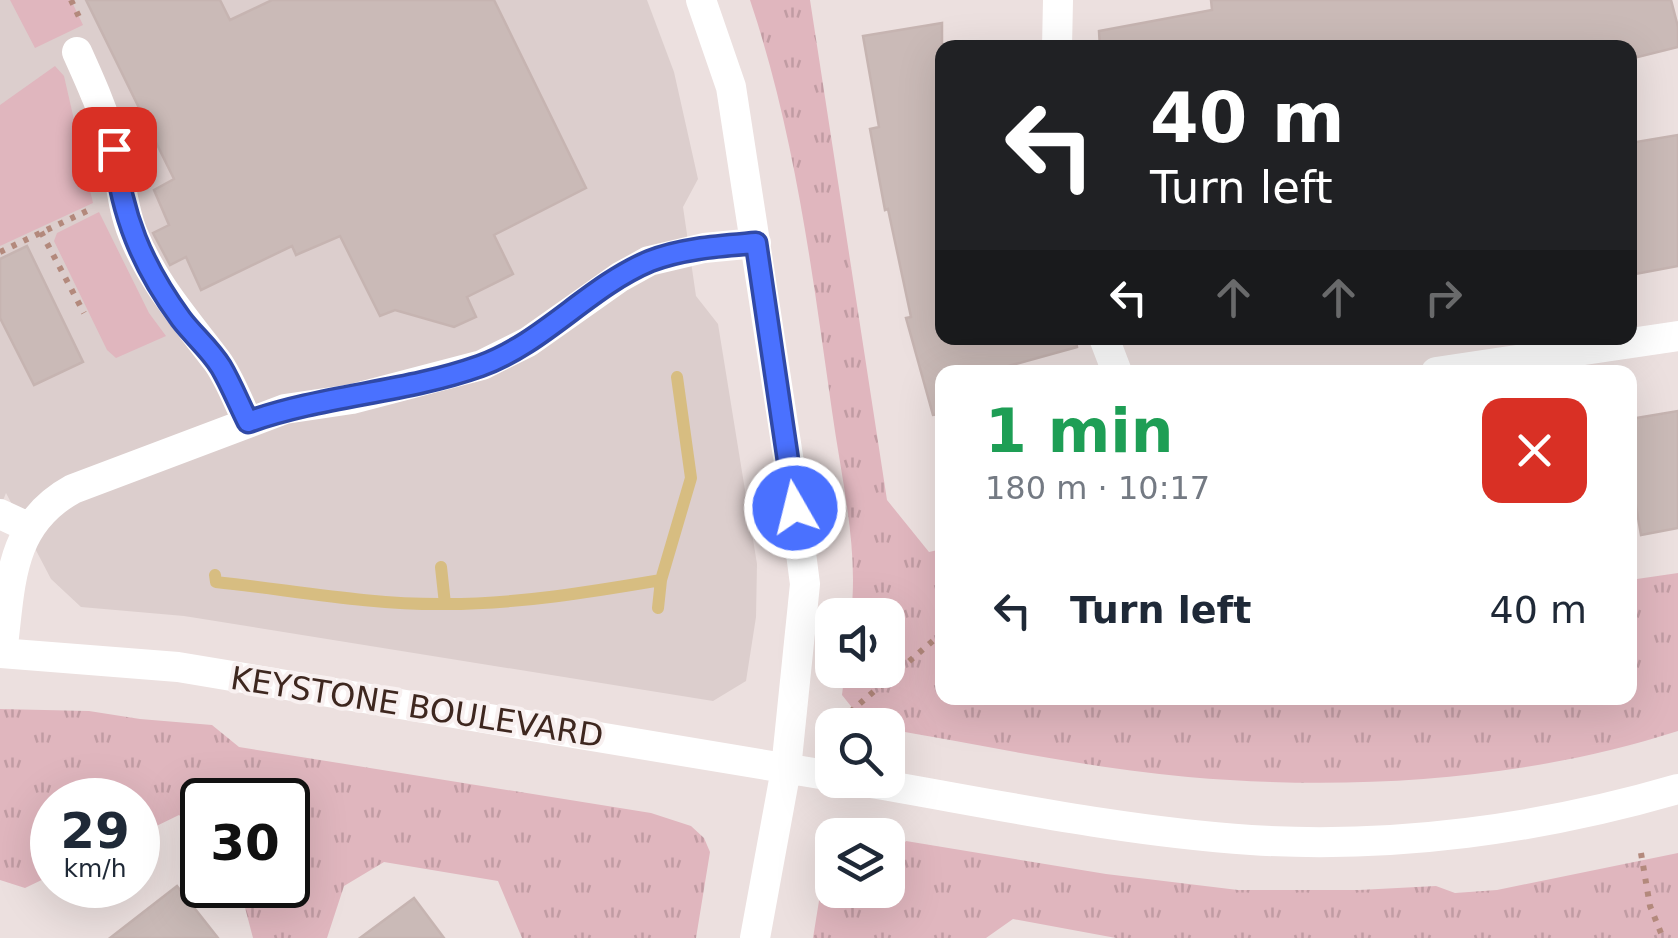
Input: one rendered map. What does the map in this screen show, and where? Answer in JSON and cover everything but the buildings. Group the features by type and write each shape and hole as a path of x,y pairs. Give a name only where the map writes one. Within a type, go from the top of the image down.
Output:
{"street":[{"path":"701,0 731,87 805,584 786,769 754,938"},
{"path":"1058,0 1058,40"},
{"path":"78,52 100,104 114,149 120,195 151,275 219,364 248,422"},
{"path":"1,653 14,558 30,528 51,502 73,489 286,409 352,399 482,365 528,342 608,285 650,261 704,248 756,243"},
{"path":"1637,342 1678,336"},
{"path":"1483,365 1618,345"},
{"path":"0,514 30,528"},
{"name":"KEYSTONE BOULEVARD","path":"1,653 178,667 815,773"},
{"path":"905,789 1131,827 1252,840 1314,842 1438,836 1512,826 1678,790"}],"path":[{"path":"0,252 120,195"},
{"path":"41,232 84,313"},
{"path":"855,708 935,638"},
{"path":"1641,852 1650,906 1663,938"}],"shaded area":[{"path":"0,0 647,0 674,72 698,179 683,207 696,296 718,324 757,564 756,617 746,681 713,701 184,616 81,607 51,579 6,493 0,508"}],"green space":[{"path":"10,0 71,0 83,25 35,48"},
{"path":"750,0 810,0 887,500 929,552 935,551 935,705 1637,705 1637,579 1678,573 1678,731 1619,748 1497,771 1374,782 1311,783 1188,777 1075,762 905,732 905,708 852,708 842,695 843,688 905,688 905,598 852,598 848,513 809,255 779,101"},
{"path":"55,66 64,76 93,203 0,246 0,105"},
{"path":"99,212 149,313 166,336 116,358 107,350 54,241 57,233"},
{"path":"0,709 89,711 212,725 239,747 651,813 691,826 704,838 710,852 696,938 522,938 498,881 384,862 344,886 327,938 253,938 245,908 310,908 310,778 180,778 180,816 160,824 160,778 30,778 30,886 25,888 0,880"},
{"path":"905,842 1238,890 1436,886 1455,893 1497,890 1678,853 1678,938 1116,938 1013,919 986,938 813,938 818,908 905,908"}],"waterway":[{"path":"658,608 661,580 691,478 677,377"},
{"path":"441,567 445,604"},
{"path":"215,575 216,582 417,604 527,600 661,580"}],"route":[{"path":"114,149 120,195 151,275 219,364 248,422 286,409 352,399 482,365 528,342 620,277 650,261 704,248 756,243 795,508"}]}
